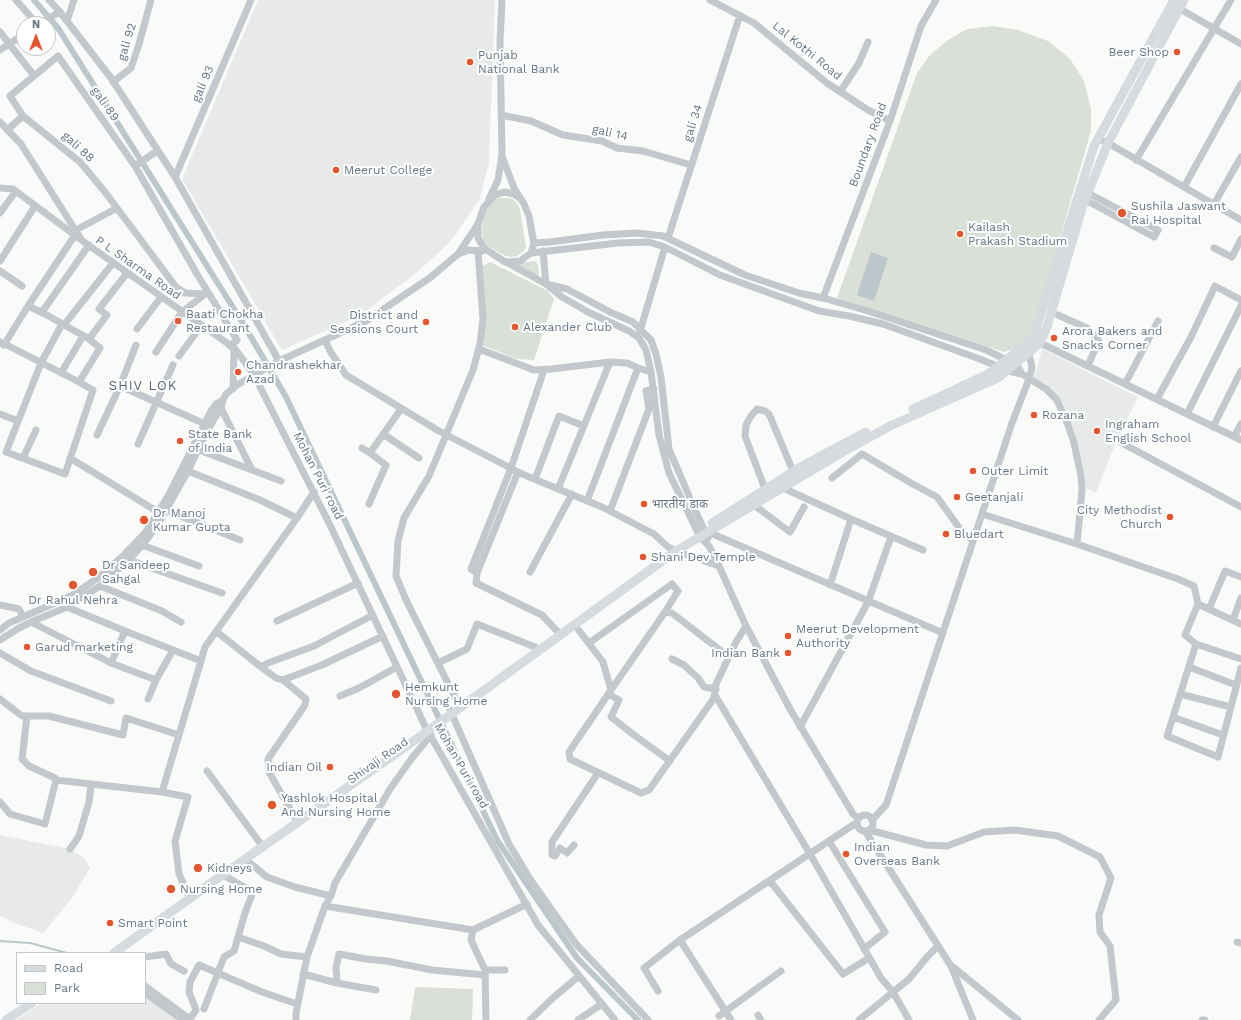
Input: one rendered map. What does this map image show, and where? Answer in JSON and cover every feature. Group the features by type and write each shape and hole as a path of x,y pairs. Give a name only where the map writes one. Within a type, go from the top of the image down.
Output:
{"main road":[{"path":"449,712 458,703 487,685 535,647 673,549 754,505 890,426 998,378 1028,354 1047,327 1054,286 1083,196 1094,146 1177,3"},
{"path":"1083,196 1177,3"},
{"path":"703,533 765,489 794,471 884,423 988,374 1006,360 1037,341"},
{"path":"449,712 574,624 673,549"},
{"name":"Shivaji Road","path":"114,952 222,873 430,728 449,712"},
{"path":"222,873 245,859 262,845"},
{"path":"6,1020 30,1004"},
{"path":"12,1020 36,1004"}],"street":[{"path":"16,0 30,16"},
{"path":"49,0 67,21 113,82 175,177 276,363"},
{"path":"67,21 74,0"},
{"name":"gali 92","path":"113,82 131,68 151,0"},
{"name":"gali 93","path":"175,177 251,0"},
{"path":"487,203 498,180 502,154 500,41 502,0"},
{"name":"Lal Kothi Road","path":"710,0 754,23 827,83 868,110 890,121"},
{"name":"Boundary Road","path":"823,298 890,121 921,26 936,0"},
{"path":"1136,160 1231,0"},
{"path":"1177,3 1214,29 1241,44"},
{"path":"52,16 59,12"},
{"name":"gali 34","path":"668,238 740,15"},
{"path":"0,32 35,75"},
{"path":"0,50 16,40"},
{"path":"840,92 859,63 868,42"},
{"name":"gali 89","path":"35,75 58,56 134,166"},
{"name":"gali 88","path":"35,75 10,96 23,116 80,162 105,192 176,287 185,293 205,294 182,312"},
{"path":"1184,187 1241,84"},
{"name":"gali 14","path":"501,115 531,121 563,135 602,141 617,148 643,151 691,166"},
{"path":"7,130 23,116"},
{"path":"0,122 21,144 75,233"},
{"path":"1098,139 1108,143 1241,220"},
{"path":"157,151 134,166 237,340 232,347 232,389"},
{"path":"502,154 514,188 524,204 529,216 534,243 531,253"},
{"path":"1214,204 1241,157"},
{"path":"0,188 13,189 16,191 0,213"},
{"name":"P L Sharma Road","path":"16,191 35,206 75,233 86,244 232,347 254,375"},
{"path":"521,200 514,194 504,192 495,195 482,210 478,224 478,238 484,248 490,252 546,284 562,297 588,312 628,331 638,338 646,350 654,389 659,435 669,473 703,533 830,585 943,634"},
{"path":"1083,196 1158,230 1154,236 1083,196"},
{"path":"0,261 35,206"},
{"path":"113,263 63,325 41,363 6,452 64,474 93,390 80,382 41,363 3,343 75,233 117,208"},
{"path":"0,640 31,622 67,607 100,586 142,545 166,510 188,471 226,394 237,385 276,363 366,321 431,277 458,254 478,224"},
{"path":"534,243 637,232 663,236 746,275 799,293 823,298 872,312 986,350 1006,360 1011,367"},
{"path":"1214,248 1232,257 1241,239"},
{"path":"506,262 520,261 531,253 618,243 649,242 665,247 720,275 819,310 883,324 998,366 1011,367 1017,365 1022,374 1046,390 1057,400 1074,443 1081,476 1082,490 1076,544"},
{"path":"42,312 86,244"},
{"path":"638,338 665,247"},
{"path":"458,254 469,250 490,252"},
{"path":"458,703 407,602 396,576 398,541 404,518 429,476 473,370 479,349 484,319 478,251"},
{"path":"543,252 546,284"},
{"path":"0,271 22,286"},
{"path":"61,373 86,338 107,315 99,309 127,273"},
{"path":"546,284 567,289 610,312 633,322 651,340 661,377 669,449 703,533 746,626 800,727 857,820 858,828 926,845 947,846 984,832 1015,830 1058,836 1100,857 1111,878 1099,915 1100,932 1110,946 1116,1000 1099,1020"},
{"path":"1157,399 1191,337 1215,286 1241,300"},
{"path":"137,329 161,297"},
{"path":"28,306 42,312 100,348 80,382"},
{"path":"1187,414 1241,306"},
{"path":"156,352 182,312"},
{"path":"1058,315 1087,328 1099,341 1088,366"},
{"path":"1125,384 1158,321"},
{"path":"179,356 201,326"},
{"path":"325,340 330,351 346,375 446,435 515,470 610,511 654,534 673,549 719,566"},
{"path":"1037,341 1241,440"},
{"path":"97,435 120,386 136,345"},
{"path":"479,349 534,370 574,367 610,362 627,363 651,372"},
{"path":"872,820 886,805 1012,423 1029,379 1032,368 1028,354"},
{"path":"558,489 610,362"},
{"path":"138,444 173,366"},
{"path":"587,501 638,368"},
{"path":"544,370 515,470 478,573 476,583 542,615 557,631"},
{"path":"1213,427 1241,371"},
{"name":"Mohan Puri road","path":"254,375 314,492 398,667 526,904 538,925 615,1020"},
{"path":"120,386 205,424"},
{"path":"610,511 649,409 646,391 654,389"},
{"path":"0,630 23,617 73,595 99,577 121,558 145,533 168,496 211,411 216,404 222,404"},
{"path":"222,404 252,470"},
{"path":"370,453 401,409"},
{"path":"765,489 745,436 746,425 757,409 765,411 769,414 794,471"},
{"path":"0,414 18,421"},
{"path":"535,479 559,416 584,426"},
{"path":"1234,437 1241,424"},
{"path":"23,458 36,430"},
{"path":"383,434 419,458"},
{"path":"1120,442 1241,508"},
{"path":"362,448 386,465 369,504"},
{"path":"850,448 937,497 960,529 973,542"},
{"path":"198,450 281,481"},
{"path":"832,478 862,454"},
{"path":"70,458 158,512"},
{"path":"188,471 260,500 297,518"},
{"path":"783,488 891,537 924,550"},
{"path":"162,792 205,647 314,492"},
{"path":"530,572 572,494"},
{"path":"754,505 790,532 804,508"},
{"path":"166,510 240,540"},
{"path":"982,514 1076,544 1178,579 1194,586 1198,604 1184,635 1196,644 1241,658"},
{"path":"830,585 851,519"},
{"path":"800,727 868,602 891,537"},
{"path":"142,545 199,566"},
{"path":"128,560 222,593"},
{"path":"1209,609 1225,571 1241,577"},
{"path":"277,621 358,583"},
{"path":"589,643 672,584 678,591 569,752 570,760 641,793 649,790 714,698 716,684 736,642 746,626"},
{"path":"100,586 162,611 181,622"},
{"path":"1233,620 1241,598"},
{"path":"1198,604 1241,624"},
{"path":"0,605 19,609 23,617"},
{"path":"67,607 201,661"},
{"path":"665,612 672,612 729,657"},
{"path":"261,668 268,663 314,646 373,615"},
{"path":"31,622 111,663 156,680"},
{"path":"438,663 467,650 477,624 535,647"},
{"path":"574,624 603,662 610,692 618,700 611,717 670,761"},
{"path":"111,663 125,631"},
{"path":"217,632 261,668 276,678 283,680 306,699 305,705 268,759 269,772 296,821"},
{"path":"283,680 322,665 383,636"},
{"path":"1196,644 1167,736 1218,757 1241,668"},
{"path":"148,699 156,680 173,650"},
{"path":"0,653 31,671 111,701"},
{"path":"672,659 684,665 698,678 704,687 715,692 869,958 881,978 893,992 909,1020"},
{"path":"340,696 359,688 398,667"},
{"path":"1189,667 1236,685"},
{"path":"1180,694 1231,707"},
{"path":"0,700 22,716 49,716 123,735 126,718 179,735"},
{"path":"449,712 509,844 530,879 576,944 648,1020"},
{"path":"27,716 22,759 29,766 55,778 56,780 162,792 188,797 174,841 179,874 190,896"},
{"path":"1173,717 1223,735"},
{"path":"296,1020 306,957 335,883 383,800 412,758 430,728"},
{"path":"207,771 262,845"},
{"path":"574,845 567,853 560,848 555,856 552,855 552,842 598,773"},
{"path":"0,802 10,814 45,824 56,780"},
{"path":"70,849 79,836 87,809 91,784"},
{"path":"658,991 644,968 680,940 810,854 865,815 870,817 873,826 867,831"},
{"path":"867,831 951,966 973,1020"},
{"path":"829,841 885,932 864,949"},
{"path":"245,859 267,876 295,887 331,896"},
{"path":"204,1009 224,957 234,951 253,892 222,873"},
{"path":"770,881 843,974 869,958"},
{"path":"325,906 473,930 526,904"},
{"path":"473,930 471,940 485,972 486,1020"},
{"path":"238,937 281,954 306,957"},
{"path":"680,940 731,1020"},
{"path":"859,1020 909,978 938,946"},
{"path":"146,957 166,954 171,964 184,971"},
{"path":"337,983 336,968 339,954 387,961 432,970 485,972 505,970"},
{"path":"188,1020 196,1010 189,992 190,982 199,965 218,974 298,1004"},
{"path":"951,966 1018,1020"},
{"path":"719,1016 781,971"},
{"path":"303,974 337,983 376,990"},
{"path":"530,1020 554,996 580,976"},
{"path":"146,987 188,1020"},
{"path":"146,995 188,1020"},
{"path":"578,1020 602,1004"}],"shaded area":[{"name":"Meerut College","path":"258,0 495,0 489,162 480,199 450,242 414,275 359,316 282,350 182,179"},
{"path":"871,252 888,258 874,301 857,295"},
{"name":"Ingraham English School","path":"1042,349 1138,397 1116,442 1096,492 1083,488 1069,420 1073,416 1060,399 1034,379"},
{"path":"0,835 70,849 84,858 90,868 72,898 43,933 0,916"},
{"path":"146,998 179,1020 16,1020 40,1004 146,1004"}],"green space":[{"name":"Kailash Prakash Stadium","path":"993,26 1018,30 1048,41 1070,59 1084,81 1091,109 1091,131 1032,334 1022,347 1004,352 837,298 917,73 930,55 948,40 967,29"},
{"path":"499,198 513,199 520,210 526,247 524,251 517,256 506,256 485,244 483,241 483,216 486,208 494,200"},
{"path":"534,261 538,265 539,274 537,276 513,264"},
{"name":"Alexander Club","path":"490,262 548,291 554,299 534,360 517,359 484,346 485,307 482,266"},
{"path":"415,987 473,989 472,1020 410,1020"}],"waterway":[{"path":"34,0 58,28 244,325 286,397 497,840 577,958 638,1020"},
{"path":"0,941 30,943 63,952"}],"place":[{"name":"Beer Shop","path":"1177,52"},
{"name":"Punjab National Bank","path":"470,62"},
{"name":"Meerut College","path":"336,170"},
{"name":"Sushila Jaswant Rai Hospital","path":"1122,213"},
{"name":"Kailash Prakash Stadium","path":"960,234"},
{"name":"Baati Chokha Restaurant","path":"178,321"},
{"name":"District and Sessions Court","path":"426,322"},
{"name":"Alexander Club","path":"515,327"},
{"name":"Arora Bakers and Snacks Corner","path":"1054,338"},
{"name":"Chandrashekhar Azad","path":"238,372"},
{"name":"Rozana","path":"1034,415"},
{"name":"Ingraham English School","path":"1097,431"},
{"name":"State Bank of India","path":"180,441"},
{"name":"Outer Limit","path":"973,471"},
{"name":"Geetanjali","path":"957,497"},
{"name":"भारतीय डाक","path":"644,504"},
{"name":"City Methodist Church","path":"1170,517"},
{"name":"Dr Manoj Kumar Gupta","path":"144,520"},
{"name":"Bluedart","path":"946,534"},
{"name":"Shani Dev Temple","path":"643,557"},
{"name":"Dr Sandeep Sahgal","path":"93,572"},
{"name":"Dr Rahul Nehra","path":"73,585"},
{"name":"Meerut Development Authority","path":"788,636"},
{"name":"Garud marketing","path":"27,647"},
{"name":"Indian Bank","path":"788,653"},
{"name":"Hemkunt Nursing Home","path":"396,694"},
{"name":"Indian Oil","path":"330,767"},
{"name":"Yashlok Hospital And Nursing Home","path":"272,805"},
{"name":"Indian Overseas Bank","path":"846,854"},
{"name":"Kidneys","path":"198,868"},
{"name":"Nursing Home","path":"171,889"},
{"name":"Smart Point","path":"110,923"}],"district":[{"name":"SHIV LOK","path":"143,386"}]}
